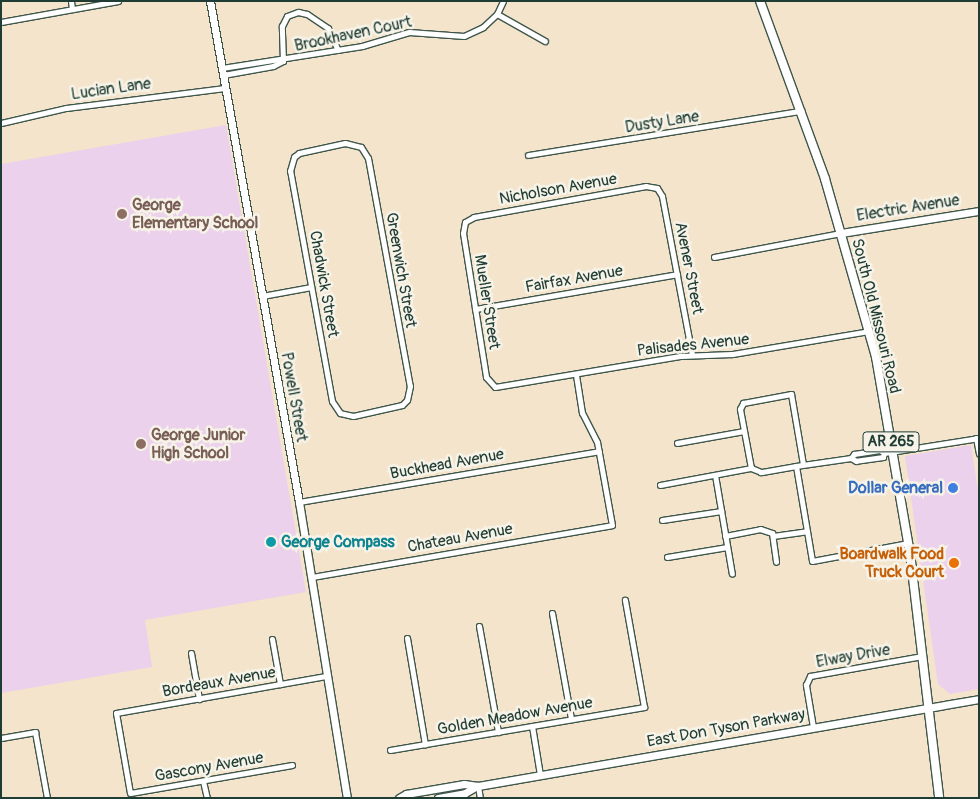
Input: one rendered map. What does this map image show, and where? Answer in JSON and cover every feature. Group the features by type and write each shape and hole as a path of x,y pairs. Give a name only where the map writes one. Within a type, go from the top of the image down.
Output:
{"main road":[{"name":"South Old Missouri Road","path":"760,1 800,111 841,233 868,331 893,451 908,543 939,798"}],"street":[{"path":"71,1 72,9"},
{"path":"1,22 118,1"},
{"name":"Powell Street","path":"210,1 312,577 326,676 347,798"},
{"name":"Brookhaven Court","path":"223,72 338,50 408,32 464,36 483,28 497,14 503,1"},
{"path":"283,60 282,26 287,16 298,12 307,14 328,28 338,50"},
{"path":"497,14 545,41"},
{"name":"Lucian Lane","path":"1,122 66,108 225,88"},
{"name":"Dusty Lane","path":"528,155 800,111"},
{"name":"Chadwick Street","path":"340,413 332,402 290,171 294,157 307,150 345,143 361,147"},
{"name":"Greenwich Street","path":"340,413 353,416 394,409 407,400 410,386 368,158 361,147"},
{"name":"Nicholson Avenue","path":"465,222 482,215 646,186 657,188"},
{"name":"Avener Street","path":"657,188 662,196 692,355"},
{"name":"Electric Avenue","path":"841,233 979,211"},
{"name":"Mueller Street","path":"465,222 463,233 486,377 490,385"},
{"path":"714,257 841,233"},
{"name":"Fairfax Avenue","path":"475,309 677,274"},
{"path":"262,296 311,287"},
{"name":"Palisades Avenue","path":"490,385 500,387 692,355 732,354 868,331"},
{"path":"576,374 582,413 599,451"},
{"path":"751,468 744,431 742,404 790,393 803,464"},
{"path":"677,443 744,431"},
{"path":"660,485 751,468 761,472 851,458 854,454 880,450 884,452 893,451 978,438 979,454"},
{"name":"Buckhead Avenue","path":"299,502 599,451"},
{"name":"Chateau Avenue","path":"312,577 612,525 599,451"},
{"path":"796,466 812,561 908,543"},
{"path":"715,475 732,574"},
{"path":"662,520 721,511"},
{"path":"725,536 760,529 773,536 806,531"},
{"path":"773,536 776,562"},
{"path":"667,557 727,547"},
{"name":"Golden Meadow Avenue","path":"390,750 644,707 625,600"},
{"path":"552,613 571,719"},
{"path":"479,626 498,732"},
{"path":"272,638 280,684"},
{"path":"407,638 425,744"},
{"path":"191,653 199,699"},
{"name":"Elway Drive","path":"813,727 806,685 810,676 922,656"},
{"name":"Bordeaux Avenue","path":"130,793 116,713 326,676"},
{"name":"East Don Tyson Parkway","path":"399,798 464,784 478,786 979,699"},
{"path":"532,726 540,775"},
{"path":"1,738 35,732 46,798"},
{"name":"Gascony Avenue","path":"130,793 292,765"},
{"path":"204,781 206,798"},
{"path":"478,786 480,798"},
{"name":"East Don Tyson Parkway","path":"438,798 465,793 478,786"}],"shaded area":[{"name":"George Junior High School","path":"226,125 306,592 145,620 152,667 1,693 1,164"},
{"path":"971,445 979,497 979,689 950,694 938,684 905,456"}],"place":[{"name":"George Elementary School","path":"122,214"},
{"name":"George Junior High School","path":"141,444"},
{"name":"Dollar General","path":"953,488"},
{"name":"George Compass","path":"271,542"},
{"name":"Boardwalk Food Truck Court","path":"954,563"}]}
